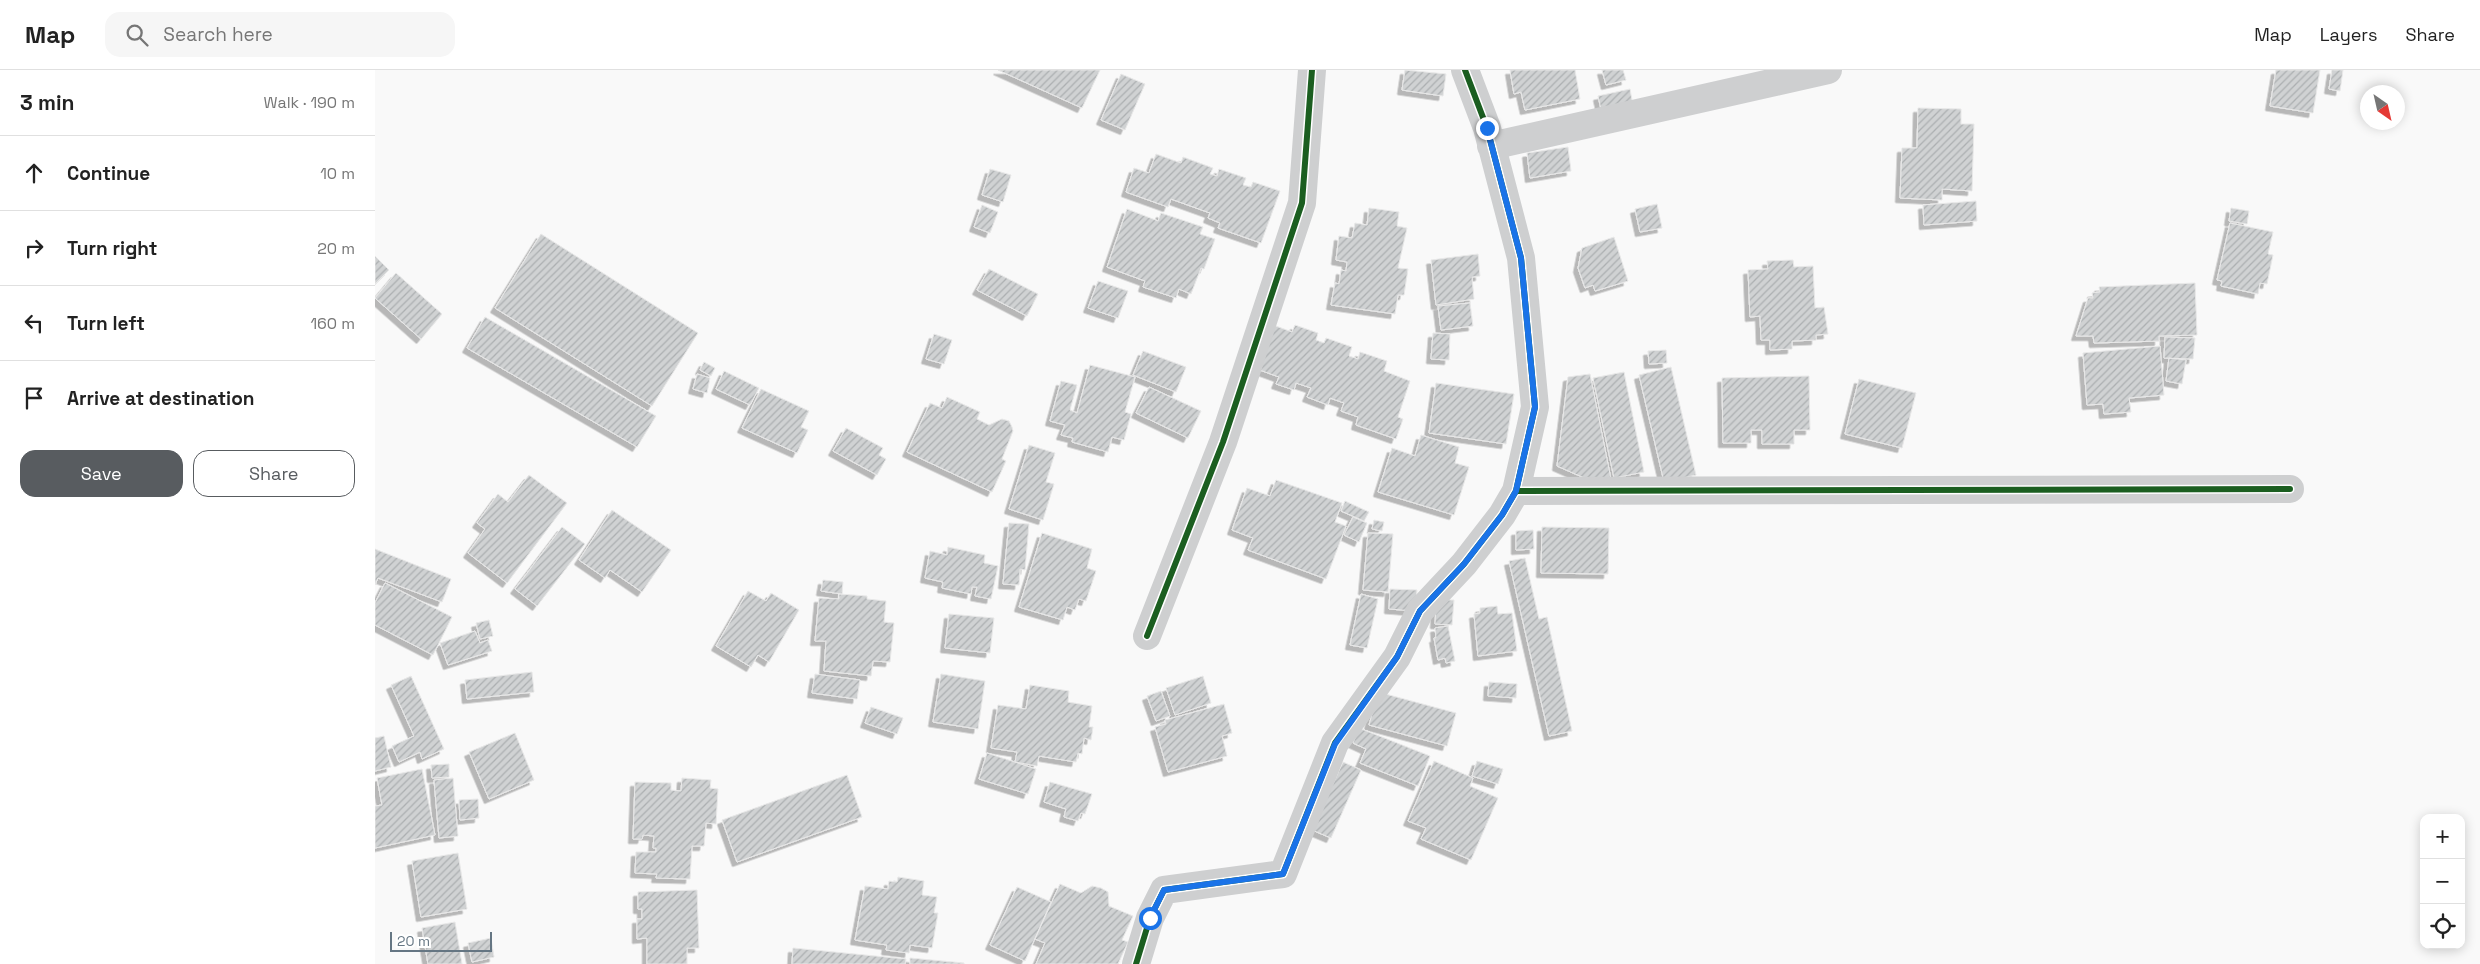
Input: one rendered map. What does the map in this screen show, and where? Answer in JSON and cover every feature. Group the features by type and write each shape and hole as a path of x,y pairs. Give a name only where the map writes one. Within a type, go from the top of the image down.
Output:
{"street":[{"path":"1147,636 1223,442 1302,203 1312,70"},
{"path":"1136,964 1150,918 1164,890 1283,874 1335,744 1397,657 1420,611 1464,564 1502,515 1516,491 1535,407 1521,258 1491,146 1465,70"},
{"path":"1491,146 1828,70"},
{"path":"1516,491 2290,489"}],"building":[{"path":"998,70 1100,70 1082,108"},
{"path":"1405,70 1446,74 1443,96 1402,90"},
{"path":"1510,70 1575,70 1580,99 1525,110 1521,92 1514,94"},
{"path":"1602,70 1623,70 1626,80 1606,85"},
{"path":"2276,70 2320,70 2313,113 2270,106"},
{"path":"2332,70 2343,70 2340,91 2329,89"},
{"path":"1121,74 1145,84 1125,130 1101,120"},
{"path":"1630,89 1634,111 1603,118 1598,96"},
{"path":"1918,108 1961,109 1961,124 1974,124 1972,191 1942,189 1942,200 1900,198 1902,148 1917,148"},
{"path":"1568,147 1571,171 1530,178 1527,153"},
{"path":"1156,154 1181,163 1183,157 1213,168 1210,174 1217,176 1219,169 1246,178 1243,185 1251,187 1253,182 1280,191 1261,243 1218,228 1220,223 1208,218 1210,213 1171,199 1168,207 1126,192 1134,168 1149,173"},
{"path":"990,169 1011,175 1003,202 982,195"},
{"path":"1976,201 1977,221 1924,225 1923,205"},
{"path":"1657,204 1662,228 1640,232 1635,209"},
{"path":"982,205 998,212 990,233 974,227"},
{"path":"1369,208 1399,212 1397,226 1407,228 1398,268 1408,269 1404,295 1398,295 1395,314 1331,305 1335,283 1339,284 1341,270 1346,271 1347,262 1336,260 1339,236 1352,238 1355,223 1367,225"},
{"path":"2231,208 2249,211 2247,224 2229,221"},
{"path":"1127,209 1158,221 1161,213 1203,227 1200,234 1215,239 1204,269 1201,268 1191,294 1179,289 1176,298 1143,287 1145,281 1107,267"},
{"path":"2230,223 2273,232 2268,254 2273,255 2267,284 2260,283 2258,294 2221,286 2222,281 2217,280"},
{"path":"541,234 698,333 652,406 495,308"},
{"path":"1614,237 1628,281 1595,291 1593,285 1585,288 1578,268 1582,248"},
{"path":"1478,254 1480,276 1472,277 1474,299 1436,305 1431,260"},
{"path":"375,256 389,270 375,284"},
{"path":"1793,260 1794,267 1813,266 1815,308 1824,307 1828,334 1816,335 1816,340 1792,341 1792,349 1770,350 1770,340 1761,340 1760,316 1750,317 1748,270 1768,269 1767,261"},
{"path":"989,269 1038,294 1027,316 977,290"},
{"path":"396,273 442,314 421,339 375,298"},
{"path":"1098,281 1128,291 1118,318 1088,308"},
{"path":"2195,283 2197,335 2159,336 2159,341 2094,343 2093,336 2076,336 2088,298 2093,298 2092,293 2100,292 2099,287"},
{"path":"1470,303 1473,326 1441,330 1438,306"},
{"path":"485,317 656,416 637,447 467,348"},
{"path":"1268,323 1292,332 1295,325 1318,333 1316,340 1324,343 1326,338 1352,347 1349,356 1358,359 1360,352 1387,361 1384,371 1410,381 1398,417 1403,419 1396,439 1356,425 1358,417 1341,411 1344,403 1330,398 1328,405 1307,397 1311,388 1296,383 1294,390 1276,384 1279,377 1257,369"},
{"path":"1433,333 1450,334 1449,360 1431,359"},
{"path":"934,334 952,340 944,364 926,359"},
{"path":"2165,337 2195,338 2193,359 2164,358"},
{"path":"2160,346 2164,395 2129,398 2131,412 2104,414 2103,404 2087,405 2083,353"},
{"path":"1666,350 1667,363 1649,364 1648,351"},
{"path":"1143,351 1186,367 1176,392 1133,375"},
{"path":"2169,358 2186,360 2182,384 2166,381"},
{"path":"704,362 715,368 711,376 700,370"},
{"path":"1090,365 1135,377 1125,412 1131,414 1124,440 1112,437 1108,452 1072,442 1073,438 1061,435 1065,425 1050,421 1061,381 1077,385 1070,410 1077,413"},
{"path":"1671,367 1696,475 1664,482 1639,375"},
{"path":"724,371 759,388 750,405 716,389"},
{"path":"1624,372 1644,472 1614,478 1593,378"},
{"path":"697,374 710,378 707,393 693,389"},
{"path":"1590,374 1611,479 1589,480 1557,466 1568,377"},
{"path":"1809,376 1810,430 1794,430 1794,444 1762,444 1762,430 1751,430 1751,443 1723,443 1722,378"},
{"path":"1859,379 1916,393 1902,448 1845,434"},
{"path":"1436,383 1514,394 1506,444 1429,433"},
{"path":"1149,387 1201,411 1188,438 1136,413"},
{"path":"761,389 809,411 801,427 808,430 797,453 742,428"},
{"path":"947,397 980,412 977,419 989,425 1002,419 1009,421 1012,427 1013,431 1002,459 1006,461 992,492 907,452 930,403 942,408"},
{"path":"846,428 883,448 879,455 886,459 877,475 833,451"},
{"path":"1421,435 1459,447 1455,463 1469,467 1454,515 1378,492 1392,448 1415,456"},
{"path":"1029,445 1055,453 1046,482 1054,484 1043,520 1009,509"},
{"path":"529,475 567,503 507,583 468,553 485,529 477,523 498,494 508,502"},
{"path":"1276,480 1342,503 1335,522 1346,526 1326,579 1248,550 1253,538 1232,530 1247,488 1270,496"},
{"path":"1345,501 1369,512 1364,521 1341,511"},
{"path":"612,510 671,550 642,592 610,570 605,578 579,560"},
{"path":"1353,517 1367,523 1359,542 1344,535"},
{"path":"1374,520 1384,522 1382,531 1372,529"},
{"path":"1009,523 1029,524 1025,570 1020,569 1019,585 1003,584"},
{"path":"562,527 585,544 537,606 515,589"},
{"path":"1542,527 1609,528 1608,574 1541,573"},
{"path":"1533,530 1534,549 1516,550 1516,531"},
{"path":"1042,533 1092,549 1087,568 1096,571 1086,601 1079,599 1075,610 1067,607 1063,620 1019,607"},
{"path":"1368,533 1393,534 1388,592 1363,590"},
{"path":"948,547 985,555 984,563 998,566 991,599 975,596 977,587 972,587 971,594 942,588 943,582 925,578 930,551 947,555"},
{"path":"375,549 451,579 442,602 378,578 375,585"},
{"path":"1525,558 1539,619 1547,617 1572,731 1549,736 1509,561"},
{"path":"823,580 843,582 842,594 821,591"},
{"path":"385,583 452,617 433,655 375,625 375,603"},
{"path":"1390,589 1417,590 1415,611 1389,609"},
{"path":"748,591 766,601 771,593 799,610 769,662 758,655 751,667 716,646"},
{"path":"839,594 867,596 867,599 886,601 884,622 894,623 890,662 873,661 871,676 824,671 826,641 815,641 819,598 839,599"},
{"path":"1361,594 1378,599 1367,648 1350,645"},
{"path":"1445,600 1454,600 1452,625 1435,624 1436,608"},
{"path":"1497,606 1498,614 1512,613 1517,651 1478,656 1474,614 1480,613 1480,608"},
{"path":"949,614 994,618 990,653 945,648"},
{"path":"489,620 493,636 480,639 476,623"},
{"path":"1448,626 1455,661 1446,663 1445,658 1438,660 1434,638 1436,638 1435,628"},
{"path":"475,631 480,643 488,640 492,651 448,665 440,643"},
{"path":"532,672 534,692 467,699 465,680"},
{"path":"815,674 860,680 857,699 812,693"},
{"path":"941,674 985,681 978,729 933,722"},
{"path":"411,676 444,749 422,759 420,752 399,762 392,746 414,736 391,685"},
{"path":"1203,676 1211,703 1175,715 1166,688"},
{"path":"1489,682 1517,684 1516,698 1488,696"},
{"path":"1030,685 1069,691 1068,702 1092,706 1089,727 1093,727 1091,740 1084,738 1082,754 1078,753 1076,762 1039,756 1037,766 1015,762 1017,752 991,748 998,705 1026,709"},
{"path":"1161,691 1170,716 1156,721 1147,696"},
{"path":"1378,692 1456,713 1447,746 1369,725"},
{"path":"1224,704 1232,733 1222,736 1227,756 1168,772 1155,727 1166,724 1165,720"},
{"path":"871,707 903,718 897,734 865,723"},
{"path":"1359,728 1430,756 1418,786 1360,763 1366,749 1353,743"},
{"path":"515,733 534,780 489,799 469,752"},
{"path":"384,736 391,767 375,771 375,738"},
{"path":"987,753 1036,769 1028,794 979,779"},
{"path":"1434,761 1473,778 1470,786 1498,798 1471,860 1421,839 1426,828 1408,821"},
{"path":"1477,761 1503,769 1498,784 1472,776"},
{"path":"1343,762 1361,770 1331,838 1312,830"},
{"path":"449,764 449,777 432,778 431,765"},
{"path":"422,769 435,835 375,848 375,806 382,805 377,778"},
{"path":"847,775 862,817 737,862 722,820"},
{"path":"453,778 458,836 439,838 434,780"},
{"path":"682,778 711,780 710,788 718,789 716,824 706,823 704,846 692,846 690,879 656,878 657,874 635,873 636,852 656,852 656,848 653,848 654,836 643,835 642,839 633,839 635,782 671,783 671,790 681,791"},
{"path":"1050,782 1092,794 1085,814 1081,813 1078,821 1064,817 1066,809 1044,802"},
{"path":"478,799 479,818 460,820 459,800"},
{"path":"458,853 467,909 421,917 412,861"},
{"path":"898,877 924,881 922,895 937,897 934,913 938,913 932,948 910,945 909,953 886,950 887,945 855,940 865,886 888,889 889,881 897,882"},
{"path":"1060,884 1081,893 1092,886 1101,888 1108,892 1109,906 1133,916 1122,940 1128,942 1118,964 1036,964 1045,943 1035,939"},
{"path":"1017,887 1051,902 1025,961 990,945"},
{"path":"697,890 699,948 687,948 687,964 647,964 647,938 637,939 637,919 642,919 642,909 638,909 638,892"},
{"path":"455,922 462,964 428,964 422,928"},
{"path":"491,938 494,957 472,962 468,943"},
{"path":"793,948 906,959 905,964 792,964"},
{"path":"910,958 964,963 964,964 910,964"}],"cycle path":[{"path":"1147,636 1223,442 1302,203 1312,70"},
{"path":"1136,964 1150,918 1164,890 1283,874 1335,743 1397,657 1420,611 1464,564 1502,515 1516,491 1535,407 1521,258 1487,128 1465,70"},
{"path":"1516,491 2290,489"}],"route":[{"path":"1150,918 1164,890 1211,882 1283,874 1298,832 1335,744 1397,657 1420,611 1464,564 1502,515 1516,491 1535,407 1521,258 1487,128"}]}
